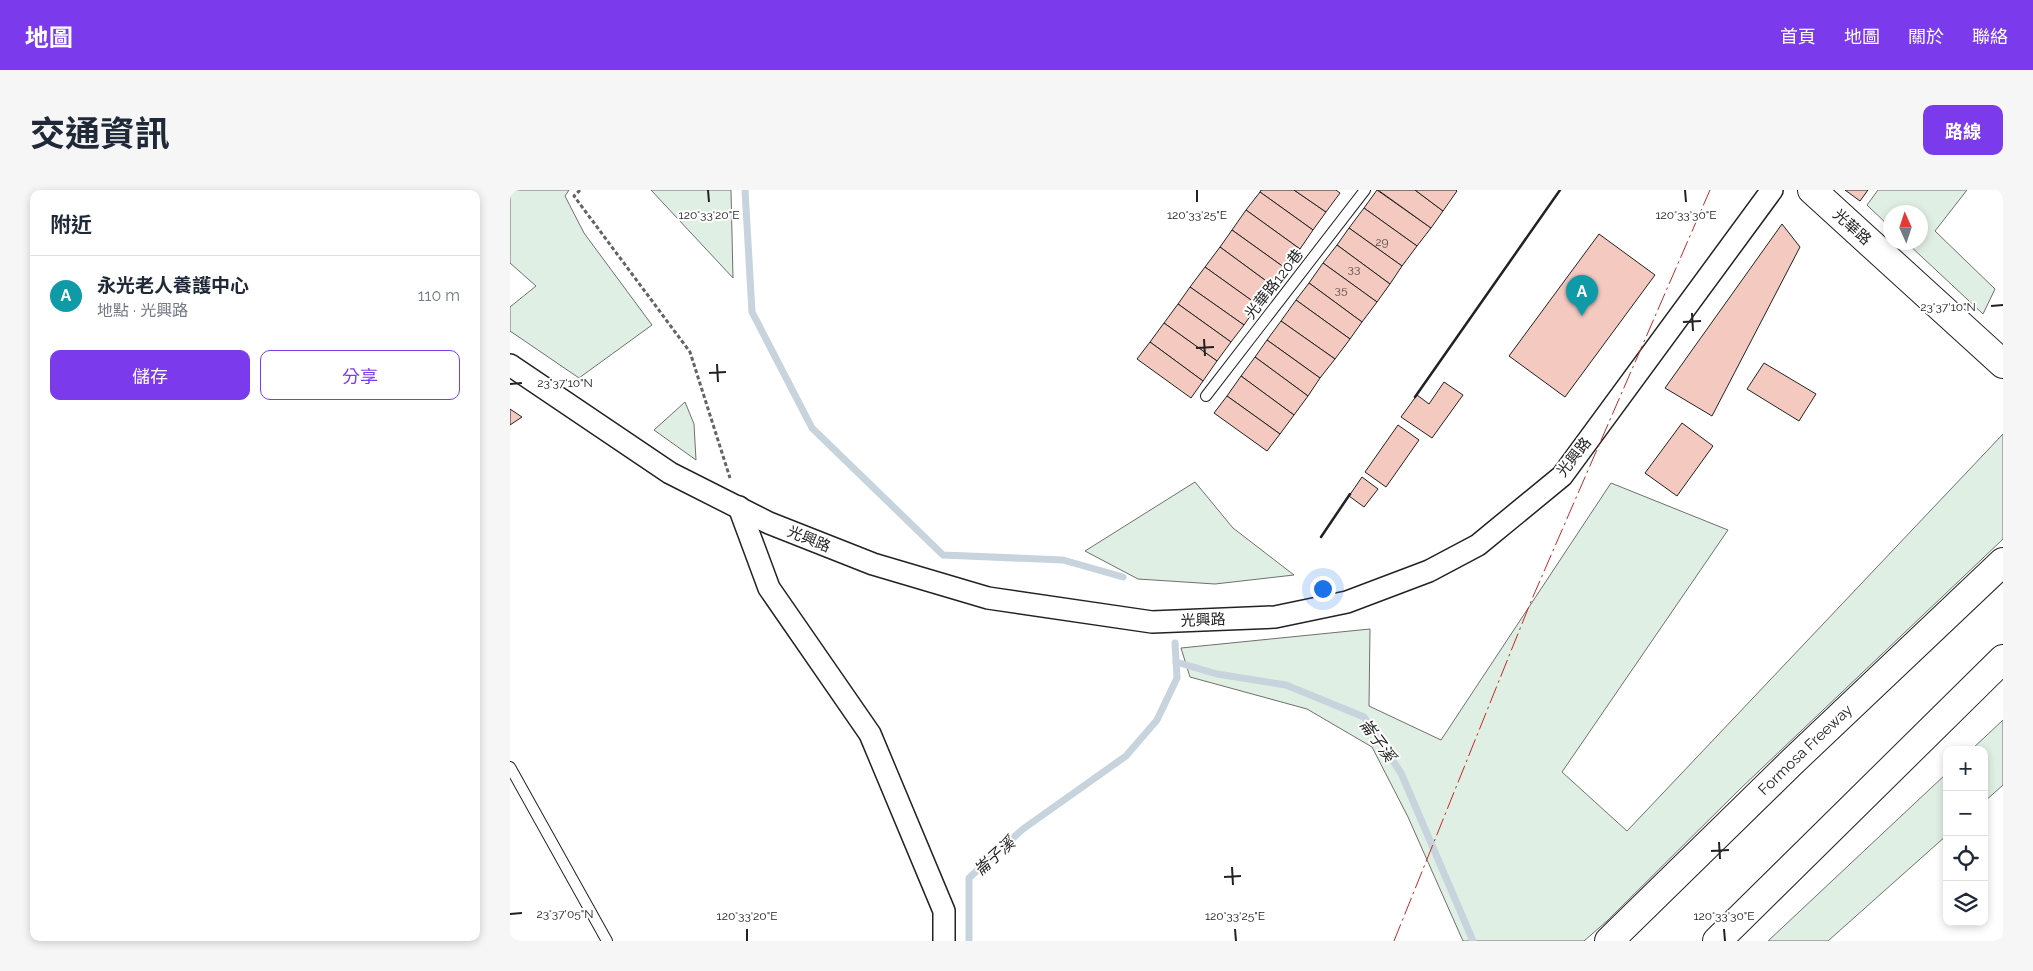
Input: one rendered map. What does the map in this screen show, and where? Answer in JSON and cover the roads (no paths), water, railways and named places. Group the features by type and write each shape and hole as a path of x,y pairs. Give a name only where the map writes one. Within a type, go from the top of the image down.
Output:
{"main road":[{"name":"光華路","path":"1812,190 2003,364"},
{"name":"Formosa Freeway","path":"1609,941 1792,762 2003,562"},
{"path":"1717,941 2003,659"}],"street":[{"name":"光興路","path":"510,365 670,473 769,523 873,564 988,598 1152,622 1275,617 1347,602 1429,570 1478,545 1562,476 1772,190"},
{"path":"739,507 769,588 870,734 944,911 944,941"}],"lane":[{"name":"光華路120巷","path":"1206,396 1365,190"},
{"path":"510,767 607,941"}],"waterway":[{"path":"745,190 752,312 812,428 943,555 1063,560 1123,577"},
{"name":"崙子溪","path":"969,941 969,878 1023,829 1126,756 1157,720 1177,678 1175,643"},
{"name":"崙子溪","path":"1176,662 1217,674 1286,685 1364,717 1401,773 1473,941"}],"place":[{"name":"永光老人養護中心","path":"1582,316"}]}
